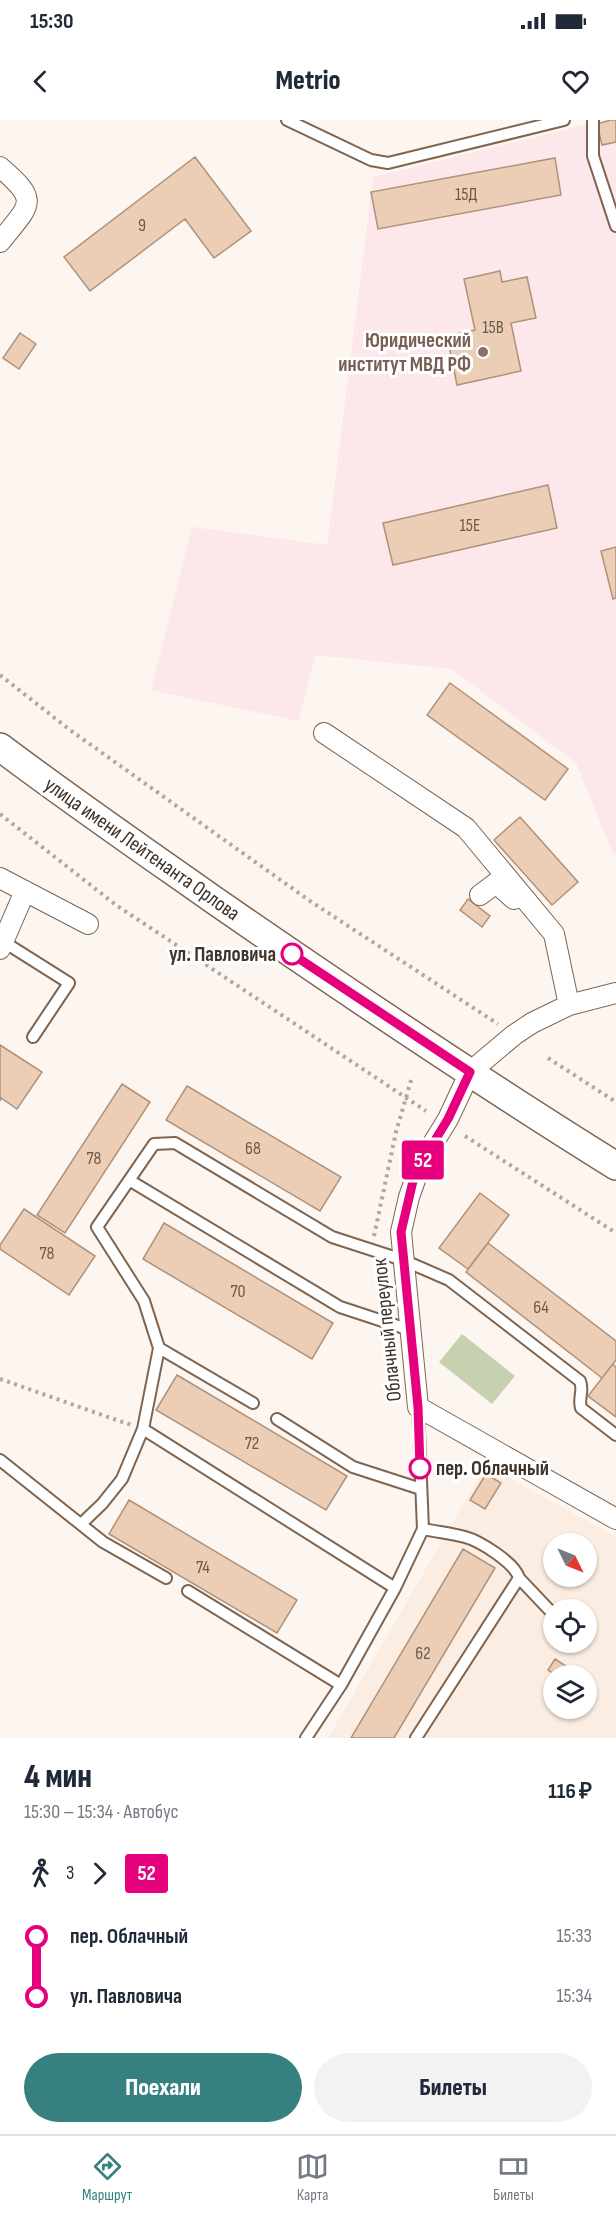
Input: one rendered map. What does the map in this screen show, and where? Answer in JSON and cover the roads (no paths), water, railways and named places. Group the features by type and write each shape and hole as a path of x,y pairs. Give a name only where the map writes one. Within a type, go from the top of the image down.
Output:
{"main road":[{"name":"улица имени Лейтенанта Орлова","path":"0,747 80,806 286,950 513,1102 616,1166"}],"street":[{"path":"0,167 24,189 27,200 26,208 0,242"},
{"path":"324,733 466,828 554,934 569,1005"},
{"path":"0,878 88,924"},
{"path":"480,895 496,883 554,934"},
{"path":"2,945 25,891"},
{"path":"470,1072 532,1023 569,1005 616,993"},
{"name":"Облачный переулок","path":"470,1072 448,1119 421,1163 413,1181 401,1232 418,1407 616,1519"}],"lane":[{"path":"287,120 371,160 388,163 564,120"},
{"path":"593,120 592,156 616,226"},
{"path":"2,945 69,982 33,1037"},
{"path":"81,1524 102,1504 122,1479 143,1429 159,1348 144,1301 97,1227 154,1144 175,1143 333,1237 403,1260 449,1280 580,1381 582,1386 579,1403 581,1408 616,1435"},
{"path":"129,1180 340,1307 410,1330"},
{"path":"159,1348 253,1403"},
{"path":"306,1738 341,1685 395,1588 423,1529 418,1407"},
{"path":"277,1419 353,1467 421,1489"},
{"path":"143,1429 395,1588"},
{"path":"0,1460 103,1542 166,1578"},
{"path":"423,1529 467,1537 507,1561 517,1571 519,1578 543,1603"},
{"path":"416,1738 519,1578"},
{"path":"188,1591 341,1685"}],"place":[{"name":"Юридический институт МВД РФ","path":"483,352"},
{"name":"ул. Павловича","path":"292,954"},
{"name":"пер. Облачный","path":"420,1468"}]}
